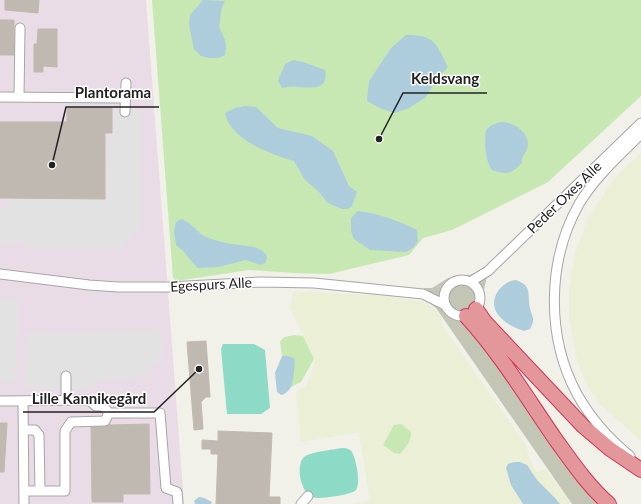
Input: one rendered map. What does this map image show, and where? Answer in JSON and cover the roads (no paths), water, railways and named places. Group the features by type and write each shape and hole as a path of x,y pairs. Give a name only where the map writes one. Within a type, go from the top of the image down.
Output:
{"highway":[{"path":"471,312 485,322 583,426 610,449 641,470"},
{"path":"471,312 484,336 564,452 586,481 608,504"}],"street":[{"path":"19,97 20,28"},
{"path":"125,112 126,83"},
{"path":"0,97 125,98"},
{"name":"Peder Oxes Alle","path":"470,282 488,271 641,123"},
{"path":"641,134 599,176 579,205 571,220 560,253 556,271 554,299 561,355 577,393 594,419 618,446 641,464"},
{"name":"Peder Oxes Alle","path":"477,289 488,271"},
{"name":"Egespurs Alle","path":"0,274 118,287 162,287 280,281 350,286 423,294 445,305"},
{"path":"457,280 465,280 470,282 477,289 480,299 471,312 459,316 453,314 445,305 444,294 446,288 457,280"},
{"name":"Egespurs Alle","path":"423,294 446,288"},
{"path":"66,376 66,400"},
{"path":"0,401 89,400 96,406 103,406 109,413 160,413 166,488 177,492 178,504"},
{"path":"23,401 24,504"},
{"path":"24,491 66,491 65,431 71,422 105,420 109,413"},
{"path":"24,430 35,430 39,435 40,491"},
{"path":"301,504 308,496"}],"water":[{"path":"203,0 225,1 221,10 219,27 225,41 226,51 225,55 218,58 201,56 194,49 189,25 190,15"},
{"path":"406,35 424,37 434,42 441,52 448,67 436,80 426,97 409,108 395,113 382,109 367,101 369,81 391,48"},
{"path":"293,60 325,70 326,77 322,84 309,88 282,88 278,81 285,64"},
{"path":"245,106 256,107 278,128 312,136 333,151 349,186 357,192 352,206 348,209 342,209 328,203 318,191 305,180 294,161 263,150 243,138 235,131 228,123 225,113 235,108"},
{"path":"506,122 516,126 521,130 525,134 528,144 522,159 522,163 512,171 505,173 492,170 486,156 485,145 486,130 492,125"},
{"path":"358,211 388,218 417,230 418,241 413,248 406,252 370,250 354,239 351,231 351,218"},
{"path":"181,219 188,222 206,237 261,250 267,256 266,262 261,265 246,260 218,267 198,268 176,245 174,232 176,222"},
{"path":"516,280 521,282 527,288 533,318 530,329 524,331 505,322 500,317 494,306 496,294 500,289 504,285"},
{"path":"282,356 294,358 295,365 291,387 287,392 281,395 277,392 275,373"},
{"path":"520,462 527,465 537,480 560,504 523,504 511,485 506,468 508,464"},
{"path":"199,497 212,502 211,504 195,504 194,501"}],"place":[{"name":"Keldsvang","path":"379,139"},
{"name":"Plantorama","path":"52,165"},
{"name":"Lille Kannikegård","path":"199,369"}]}
